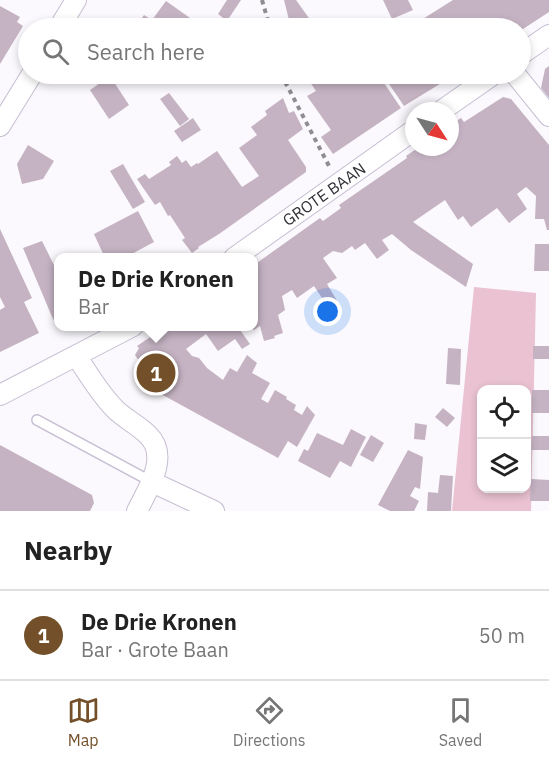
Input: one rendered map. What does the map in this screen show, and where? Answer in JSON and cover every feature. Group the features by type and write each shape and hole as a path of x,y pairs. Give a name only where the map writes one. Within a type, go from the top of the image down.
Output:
{"street":[{"path":"65,18 76,0"},
{"path":"531,47 549,35"},
{"path":"0,126 26,84"},
{"path":"454,102 480,84"},
{"path":"523,84 549,116"},
{"name":"GROTE BAAN","path":"241,253 405,136"},
{"path":"0,395 126,331"},
{"path":"77,357 104,397 117,411 150,436 155,445 157,464 152,482 137,511"},
{"path":"152,482 214,511"}],"lane":[{"path":"37,420 152,482"}],"path":[{"path":"262,0 267,18"},
{"path":"287,84 338,184"}],"shaded area":[{"path":"474,287 536,293 531,511 452,511"}],"building":[{"path":"227,0 241,0 229,18 223,18 218,14"},
{"path":"284,0 296,0 309,18 288,18"},
{"path":"383,0 408,0 413,10 392,18"},
{"path":"453,0 549,0 549,12 531,24 531,18 424,18"},
{"path":"166,1 190,18 153,18"},
{"path":"0,6 20,17 17,22 18,34 0,64"},
{"path":"549,66 549,98 541,88 545,69"},
{"path":"99,84 115,84 129,105 109,119 90,90"},
{"path":"311,84 385,84 401,108 333,154 321,137 331,130 307,96 316,91"},
{"path":"389,84 440,84 410,102 405,102 405,105"},
{"path":"169,93 189,119 180,126 160,99"},
{"path":"503,97 511,99 549,145 549,230 547,230 544,219 535,219 536,196 526,187 517,194 527,209 509,223 497,208 471,227 463,216 458,220 445,200 413,222 473,264 466,287 411,250 392,234 382,240 389,250 377,259 365,243 355,250 352,246 342,253 333,251 323,258 337,278 327,284 339,304 330,310 314,286 297,298 292,290 282,296 285,310 278,315 283,333 264,341 260,326 258,327 258,262 320,218 323,221 341,208 339,205 407,158 406,156 459,156 459,119 461,118 464,122"},
{"path":"283,98 289,113 294,111 303,129 288,140 306,167 306,172 192,253 182,240 185,238 170,215 168,216 160,202 155,205 137,179 145,174 149,179 171,165 169,162 177,156 182,163 186,160 191,167 217,151 242,187 259,176 239,148 257,135 251,127 267,115 265,111"},
{"path":"193,118 201,130 182,142 174,131"},
{"path":"28,145 54,161 43,179 22,184 17,164"},
{"path":"123,164 145,202 133,209 110,171"},
{"path":"138,211 154,242 134,253 103,253 94,234"},
{"path":"0,229 32,298 24,302 39,333 0,352 0,310 5,307 0,297"},
{"path":"42,241 54,265 54,320 53,319 23,248"},
{"path":"535,244 549,244 549,271 534,271"},
{"path":"159,331 241,331 250,344 242,349 235,339 218,351 206,334 186,349 223,380 230,368 237,372 247,355 257,363 252,373 270,383 261,399 268,403 275,390 296,405 294,410 302,415 307,406 315,415 297,447 288,441 278,458 161,394 135,355 139,348 137,346"},
{"path":"533,346 549,346 549,359 533,359"},
{"path":"448,348 461,349 460,385 446,384"},
{"path":"532,390 549,390 549,413 532,413"},
{"path":"443,408 455,418 447,427 435,417"},
{"path":"415,423 427,425 425,440 414,439"},
{"path":"351,429 366,437 351,467 340,461 330,478 298,461 304,449 308,451 317,433 343,445"},
{"path":"371,435 384,443 373,462 360,455"},
{"path":"532,436 549,436 549,450 531,450"},
{"path":"0,445 92,495 94,503 90,511 0,511"},
{"path":"408,450 423,457 420,489 415,487 410,496 419,501 414,511 390,511 378,505"},
{"path":"440,475 453,476 451,511 427,511 428,492 438,493"},
{"path":"531,479 549,480 549,501 530,501"}],"place":[{"name":"De Drie Kronen","path":"156,373"}]}
